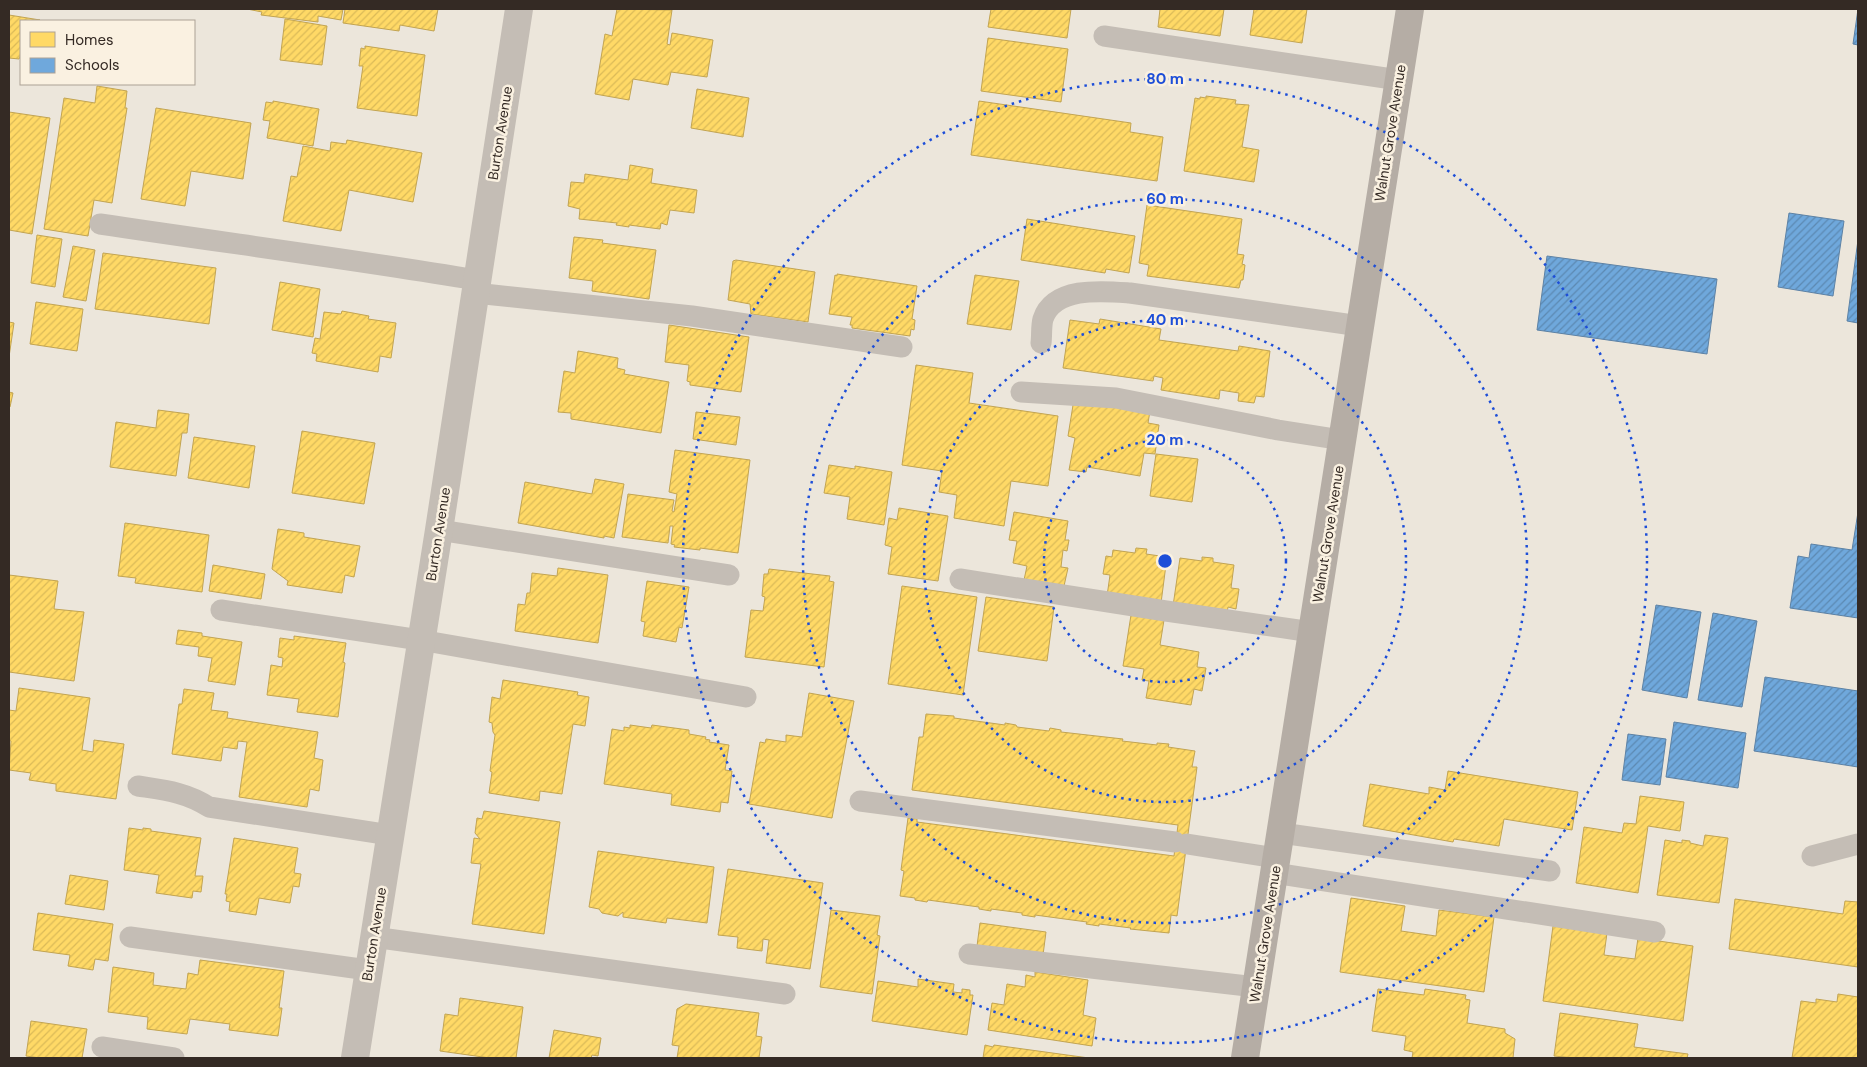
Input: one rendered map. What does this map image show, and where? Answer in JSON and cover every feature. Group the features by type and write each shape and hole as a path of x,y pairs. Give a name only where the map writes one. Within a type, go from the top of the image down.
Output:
{"main road":[{"name":"Walnut Grove Avenue","path":"1245,1058 1410,9"}],"street":[{"name":"Burton Avenue","path":"354,1058 439,530 519,9"}],"lane":[{"path":"1104,36 1399,80"},
{"path":"100,224 266,249 384,264 476,286 902,347"},
{"path":"1041,343 1042,320 1051,304 1067,297 1092,291 1130,293 1360,326"},
{"path":"1021,392 1116,398 1278,430 1342,440"},
{"path":"439,530 729,575"},
{"path":"960,579 1312,632"},
{"path":"221,610 420,640 746,696"},
{"path":"138,786 184,794 196,798 209,807 390,835"},
{"path":"860,801 1277,855 1550,871"},
{"path":"1812,856 1858,844"},
{"path":"1277,855 1655,932"},
{"path":"373,937 785,994"},
{"path":"130,938 368,970"},
{"path":"969,954 1256,988"},
{"path":"102,1047 174,1058"}],"building: Homes":[{"path":"247,9 343,9 341,20 318,16 318,22 261,15 262,12"},
{"path":"345,9 438,9 434,31 400,25 399,31 343,23"},
{"path":"617,9 672,10 667,44 670,45 672,33 713,40 707,77 671,72 668,85 633,79 629,100 595,94 605,34 612,36"},
{"path":"991,9 1071,9 1067,38 988,27"},
{"path":"1160,9 1224,9 1220,36 1158,27"},
{"path":"1254,9 1307,9 1302,43 1250,35"},
{"path":"9,15 40,20 20,20 20,57 19,59 9,58"},
{"path":"285,19 327,26 322,65 280,60"},
{"path":"988,38 1068,49 1061,102 981,91"},
{"path":"365,46 425,55 417,116 357,108 363,66 359,66 361,48 365,49"},
{"path":"97,86 127,91 125,108 127,108 112,203 94,200 88,236 44,229 64,98 95,103"},
{"path":"697,89 749,98 743,137 691,128"},
{"path":"1206,96 1236,100 1235,104 1249,105 1242,147 1259,150 1254,182 1184,171 1195,98 1206,98"},
{"path":"273,101 319,109 313,146 267,138 270,121 263,120 266,102 273,103"},
{"path":"979,101 1131,123 1130,132 1163,137 1157,181 971,155"},
{"path":"156,108 251,123 243,179 191,171 185,206 141,199"},
{"path":"9,112 50,118 32,234 9,230"},
{"path":"347,140 422,153 413,202 349,190 341,231 283,221 291,176 297,177 303,146 330,151 331,142 346,144"},
{"path":"630,165 653,169 651,183 697,190 694,213 670,210 667,225 661,223 660,229 629,225 629,227 616,225 617,223 579,219 580,209 568,206 571,182 584,183 585,174 628,180"},
{"path":"1147,205 1242,219 1237,254 1244,255 1242,264 1245,265 1243,280 1241,280 1239,288 1147,276 1149,265 1139,263"},
{"path":"1027,219 1135,236 1129,273 1106,269 1105,273 1021,260"},
{"path":"37,235 62,239 55,287 31,283"},
{"path":"574,237 603,240 602,243 656,250 649,299 592,291 593,281 569,278"},
{"path":"73,246 95,250 86,301 63,297"},
{"path":"103,253 216,268 209,324 95,309"},
{"path":"733,261 815,272 808,322 751,314 750,304 728,300"},
{"path":"837,274 917,286 912,319 915,320 914,330 911,329 910,336 852,328 852,325 850,325 852,317 829,314 835,275 837,276"},
{"path":"975,275 1019,281 1011,330 967,324"},
{"path":"280,282 320,289 313,337 272,330"},
{"path":"36,302 83,309 77,351 30,344"},
{"path":"342,311 369,316 368,319 396,323 391,358 380,356 378,372 316,361 317,354 312,353 315,338 320,339 324,312 341,314"},
{"path":"1100,319 1161,329 1159,340 1238,351 1239,346 1270,351 1264,397 1256,396 1254,403 1238,401 1239,393 1220,390 1219,399 1161,390 1163,378 1154,376 1153,381 1063,368 1070,320 1099,324"},
{"path":"9,322 14,323 9,357"},
{"path":"669,325 749,337 741,392 690,385 690,382 687,381 689,365 665,362"},
{"path":"578,351 618,358 617,368 625,370 624,374 669,382 661,433 571,419 571,413 558,412 564,371 575,373"},
{"path":"916,365 973,373 969,403 1058,416 1048,486 1011,481 1004,526 954,518 957,495 939,492 942,471 902,465"},
{"path":"9,392 13,393 10,407 9,407"},
{"path":"1074,399 1150,411 1148,423 1159,425 1155,454 1144,453 1140,476 1087,467 1086,472 1069,470 1075,438 1068,436"},
{"path":"158,410 189,414 187,433 182,433 176,476 110,467 116,422 156,428"},
{"path":"696,412 740,417 736,445 693,439"},
{"path":"302,431 375,443 364,504 292,493"},
{"path":"194,437 255,446 249,488 188,478"},
{"path":"675,450 750,460 738,553 674,547 675,545 671,544 673,526 670,526 668,543 622,537 628,494 674,500 672,511 674,512 677,494 669,492"},
{"path":"1156,454 1198,459 1192,502 1150,496"},
{"path":"829,465 855,469 855,466 892,472 884,525 847,519 850,497 824,493"},
{"path":"595,479 624,484 614,538 604,536 604,538 518,523 525,482 592,494"},
{"path":"899,508 948,516 938,581 888,574 892,547 885,545 889,518 897,520"},
{"path":"1014,512 1068,521 1065,540 1069,540 1067,551 1063,550 1061,567 1068,568 1064,586 1024,580 1027,566 1013,563 1017,541 1009,540"},
{"path":"125,523 209,535 202,592 135,583 136,578 118,576"},
{"path":"278,529 304,533 304,537 360,546 354,577 345,575 342,593 287,585 288,581 272,569"},
{"path":"1136,548 1147,549 1146,554 1167,557 1161,603 1107,596 1110,575 1103,574 1106,556 1112,557 1113,550 1135,553"},
{"path":"1202,557 1213,558 1213,562 1234,565 1231,588 1239,589 1236,609 1228,607 1227,613 1173,606 1180,558 1202,561"},
{"path":"213,565 265,574 261,599 209,591"},
{"path":"558,568 608,575 598,643 515,631 518,604 525,605 527,593 530,593 532,573 557,576"},
{"path":"769,569 830,576 829,581 834,582 824,667 745,657 751,610 763,611 765,597 762,596 764,574 768,574"},
{"path":"9,575 58,581 54,609 84,612 74,681 9,672"},
{"path":"647,581 689,587 682,628 679,627 676,642 643,636 645,622 641,621"},
{"path":"902,586 977,597 963,695 888,684"},
{"path":"986,597 1054,607 1047,661 978,651"},
{"path":"1131,615 1164,620 1160,645 1199,652 1197,667 1206,668 1202,691 1194,689 1191,705 1146,698 1149,681 1142,680 1144,669 1123,666"},
{"path":"178,630 242,642 235,685 208,681 212,658 198,656 199,647 176,644"},
{"path":"294,636 346,643 338,717 297,712 299,699 267,695 271,665 282,667 283,658 278,657 280,638 294,640"},
{"path":"503,680 578,692 577,695 589,697 585,726 573,724 562,794 540,791 539,801 489,793 495,735 492,723 489,722 492,697 500,699"},
{"path":"19,688 90,698 82,750 93,752 94,740 124,744 116,799 56,791 56,784 29,780 31,773 9,770 11,741 9,740 9,710 16,711"},
{"path":"184,689 214,693 211,710 228,712 227,718 318,732 314,758 323,760 319,791 310,789 307,807 239,797 247,742 238,741 237,749 223,747 221,761 172,754 179,704 182,704"},
{"path":"809,693 854,701 832,818 749,804 760,742 765,743 766,739 786,742 786,735 802,737"},
{"path":"926,714 954,716 954,718 1005,725 1005,723 1016,725 1017,727 1049,731 1050,728 1061,730 1061,732 1123,739 1122,741 1157,745 1157,743 1169,744 1168,747 1195,751 1192,767 1197,767 1177,916 1171,915 1169,933 1099,924 1099,926 1086,924 1087,922 1035,915 1035,917 1022,915 1022,913 991,909 991,911 979,909 979,907 928,900 927,902 900,896 904,871 901,870 908,818 917,819 917,822 1174,856 1178,825 912,790 919,737 923,737"},
{"path":"630,725 651,728 652,725 689,730 689,734 706,737 705,739 710,740 709,742 729,745 725,770 732,771 728,803 721,802 720,812 671,805 672,794 604,784 612,729 624,731 624,727 630,728"},
{"path":"1448,771 1578,792 1572,830 1504,819 1499,846 1454,839 1453,842 1363,826 1370,784 1429,794 1429,787 1445,790"},
{"path":"1640,796 1684,802 1680,831 1648,826 1638,893 1576,883 1584,827 1622,833 1624,823 1636,824"},
{"path":"484,811 560,822 544,934 472,924 481,864 471,863 474,838 480,839 475,833 477,818 482,819"},
{"path":"129,828 151,829 151,831 201,838 195,876 203,876 201,892 193,891 192,898 156,893 159,875 124,870"},
{"path":"1705,835 1728,838 1719,903 1657,895 1665,840 1682,843 1682,840 1690,841 1690,843 1703,846"},
{"path":"234,838 298,848 294,873 301,874 299,887 293,886 290,903 259,898 256,915 229,911 230,902 226,901 227,894 225,894"},
{"path":"598,851 714,867 707,923 667,918 666,923 623,917 623,912 618,916 602,913 599,909 589,907"},
{"path":"728,869 823,883 810,969 766,963 769,940 763,939 762,951 737,948 738,937 718,935"},
{"path":"70,875 108,881 104,910 65,904"},
{"path":"1351,898 1405,906 1401,931 1436,936 1439,910 1494,917 1484,992 1340,972"},
{"path":"1735,899 1843,914 1845,901 1858,902 1858,967 1729,949"},
{"path":"831,910 880,916 877,935 880,936 872,994 820,987"},
{"path":"38,913 113,924 108,961 95,959 93,970 68,966 70,955 33,950"},
{"path":"980,923 1046,932 1043,955 977,946"},
{"path":"1553,926 1607,933 1604,955 1635,959 1638,938 1693,946 1683,1021 1543,1001"},
{"path":"200,960 284,971 279,1008 282,1008 278,1036 229,1030 230,1024 190,1019 187,1034 147,1029 148,1017 108,1012 113,967 154,973 153,985 186,989 188,973 198,975"},
{"path":"1035,972 1088,980 1083,1015 1096,1018 1092,1046 988,1030 992,1003 1004,1005 1007,984 1025,987 1026,975 1035,977"},
{"path":"918,979 954,984 953,992 962,993 962,989 970,990 970,995 973,995 967,1035 872,1021 878,981 918,987"},
{"path":"1378,989 1424,995 1425,989 1466,995 1465,999 1470,1000 1467,1023 1505,1029 1505,1033 1515,1039 1513,1058 1412,1058 1413,1052 1404,1050 1406,1036 1372,1031"},
{"path":"1838,994 1858,997 1858,1058 1792,1058 1801,1001 1816,1003 1816,999 1837,1002"},
{"path":"460,998 523,1007 516,1058 490,1058 440,1051 445,1014 458,1016"},
{"path":"686,1004 759,1013 756,1036 762,1037 759,1058 677,1058 679,1046 672,1045 677,1009"},
{"path":"1560,1013 1638,1024 1634,1047 1688,1054 1687,1058 1574,1058 1554,1056"},
{"path":"31,1021 87,1029 82,1058 26,1056"},
{"path":"554,1030 601,1038 598,1056 592,1055 591,1058 549,1058"},
{"path":"985,1045 993,1047 994,1045 1089,1058 983,1058"}],"building: Schools":[{"path":"1858,9 1858,45 1853,44"},
{"path":"1789,213 1844,221 1833,296 1778,287"},
{"path":"1858,240 1858,323 1847,321"},
{"path":"1547,256 1717,279 1707,354 1537,330"},
{"path":"1858,512 1858,618 1790,608 1798,556 1809,558 1811,544 1852,550"},
{"path":"1656,605 1701,612 1687,698 1642,690"},
{"path":"1713,613 1757,621 1742,707 1698,700"},
{"path":"1765,677 1858,691 1858,767 1754,751"},
{"path":"1674,722 1746,733 1738,788 1666,777"},
{"path":"1628,734 1666,739 1660,785 1622,780"}]}
